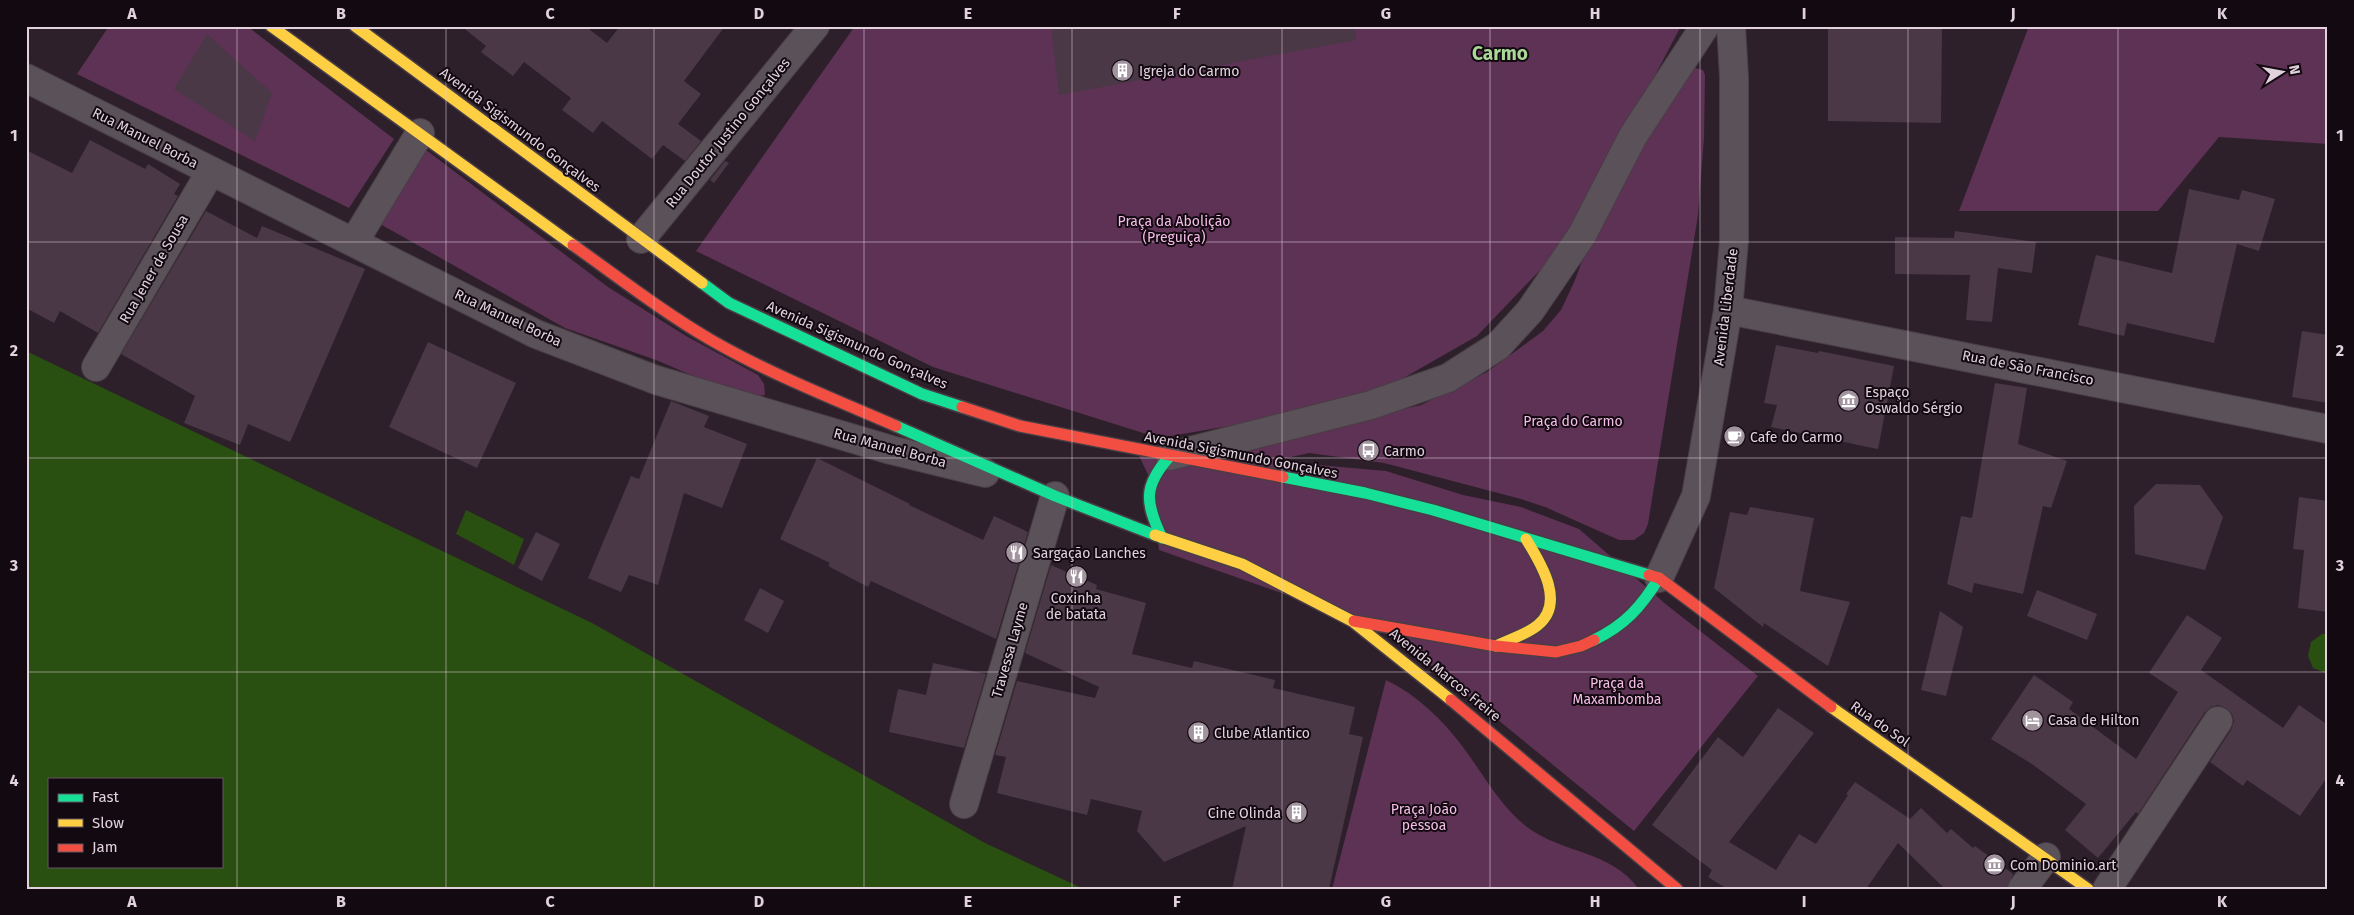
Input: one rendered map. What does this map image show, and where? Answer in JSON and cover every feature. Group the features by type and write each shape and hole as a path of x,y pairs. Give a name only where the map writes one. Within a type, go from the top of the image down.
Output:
{"main road":[{"path":"271,26 655,304 711,340 792,380 1019,481 1162,538"},
{"name":"Avenida Sigismundo Gonçalves","path":"358,27 728,303 922,394 1020,426 1365,493 1433,510 1659,578"},
{"path":"1162,538 1153,520 1150,500 1155,473 1170,456"},
{"name":"Avenida Marcos Freire","path":"1162,538 1242,564 1352,621 1485,726 1601,827 1677,889"},
{"path":"1496,646 1541,622 1548,608 1550,591 1546,573 1526,539"},
{"path":"1352,621 1496,646 1556,652 1581,646 1604,635 1629,618 1643,604 1659,578"},
{"name":"Rua do Sol","path":"1659,578 1847,719 2046,857 2088,889"}],"street":[{"name":"Rua Doutor Justino Gonçalves","path":"640,239 815,26"},
{"path":"1170,456 1372,405 1448,378 1498,346 1530,311 1582,235 1633,136 1705,26"},
{"name":"Avenida Liberdade","path":"1659,578 1696,496 1728,310 1734,241 1734,77 1731,26"},
{"name":"Rua Manuel Borba","path":"26,78 536,334 656,380 891,450 1019,481"},
{"path":"354,242 420,133"},
{"name":"Rua Jener de Sousa","path":"96,367 211,171"},
{"name":"Rua de São Francisco","path":"1728,310 2328,428"},
{"name":"Travessa Layme","path":"964,804 1055,496"},
{"path":"2107,889 2218,721"},
{"path":"2022,889 2046,857"}],"green space":[{"path":"109,26 247,26 394,139 349,208 77,74"},
{"name":"Praça da Abolição (Preguiça)","path":"855,26 1681,26 1568,241 1477,336 1358,404 1159,438 933,367 696,251"},
{"path":"2029,26 2328,26 2328,144 2219,137 2158,211 1959,211"},
{"path":"1691,67 1703,70 1705,75 1704,138 1698,215 1648,524 1644,533 1634,540 1619,540 1545,507 1521,499 1384,463 1309,453 1273,461 1386,471 1463,495 1521,507 1579,529 1668,606 1758,676 1634,831 1389,631 1159,550 1150,479 1134,445 1269,461 1247,455 1231,447 1421,405 1487,372 1543,331 1561,310 1575,280 1612,179"},
{"path":"422,147 608,287 686,336 758,375 764,384 765,395 745,398 656,360 565,328 373,220"},
{"name":"Praça João pessoa","path":"1386,680 1418,700 1438,717 1463,747 1500,800 1517,819 1541,836 1600,859 1614,867 1627,876 1639,889 1332,889"}],"shaded area":[{"path":"26,351 592,623 985,843 1084,889 26,889"},
{"path":"466,510 524,539 514,565 456,534"},
{"path":"2322,634 2328,634 2328,674 2313,668 2308,656 2311,642"}],"building":[{"path":"461,26 585,26 607,43 620,26 725,26 684,81 701,94 678,124 701,141 685,161 663,145 652,159 602,121 593,133 562,110 571,98 524,62 513,76 481,52 486,46"},
{"name":"Igreja do Carmo","path":"1051,26 1354,26 1356,40 1059,95"},
{"path":"1828,26 1942,26 1941,123 1828,121"},
{"path":"207,34 272,93 255,141 174,89"},
{"path":"90,140 145,169 148,164 180,184 174,194 178,196 98,333 60,311 54,323 26,308 26,150 72,173"},
{"path":"725,161 729,163 714,183 710,180"},
{"path":"2189,189 2239,200 2242,190 2275,199 2259,251 2237,244 2214,343 2127,323 2124,336 2078,325 2096,255 2172,273"},
{"path":"206,211 257,238 262,226 365,269 290,442 248,424 240,445 184,423 195,396 121,354"},
{"path":"1955,231 2036,242 2032,273 1998,268 1992,322 1966,320 1970,275 1895,274 1895,237 1954,238"},
{"path":"2302,331 2328,335 2328,403 2292,397"},
{"path":"428,342 516,383 477,468 389,427"},
{"name":"Espaço Oswaldo Sérgio","path":"1776,345 1818,353 1819,351 1894,366 1878,449 1771,427 1777,405 1764,403"},
{"path":"1995,383 2027,388 2018,444 2067,461 2051,508 2043,506 2023,594 1974,583 1972,593 1947,584 1961,516 1972,518"},
{"path":"671,401 709,416 704,427 747,444 722,508 684,493 658,585 629,575 621,592 588,578 631,476 639,479"},
{"path":"817,458 983,540 994,516 1028,532 996,639 871,581 868,587 828,566 830,563 780,539"},
{"path":"2156,484 2200,485 2223,517 2205,570 2135,554 2134,506"},
{"path":"2299,497 2328,501 2328,612 2298,608 2304,550 2293,549"},
{"path":"1750,507 1814,518 1800,591 1850,602 1828,666 1764,623 1763,627 1714,588 1730,512 1747,515"},
{"path":"536,532 560,544 542,581 518,568"},
{"path":"1051,565 1097,585 1096,589 1146,603 1132,654 1192,668 1194,661 1275,680 1273,688 1355,707 1349,734 1363,737 1329,889 1232,889 1246,826 1164,862 1137,831 1142,811 1091,799 1087,815 997,793 1006,757 995,755 1017,681 1095,698 1099,687 1025,653"},
{"path":"760,588 784,601 768,633 744,620"},
{"path":"2037,590 2097,614 2087,640 2027,616"},
{"path":"1940,611 1963,627 1946,696 1921,690"},
{"path":"2187,615 2222,638 2201,670 2283,728 2299,705 2328,725 2328,776 2300,816 2247,780 2243,786 2210,762 2231,730 2234,721 2232,714 2226,708 2218,705 2211,707 2205,712 2138,814 2136,812 2098,858 2065,830 2086,804 2032,764 1991,739 2034,675 2073,702 2069,709 2136,759 2178,692 2149,673"},
{"path":"933,663 986,674 964,748 889,732 898,689 926,695"},
{"path":"1778,708 1814,733 1729,842 1776,870 1799,834 1816,844 1855,782 1910,819 1921,808 1947,833 1951,829 1973,848 1975,846 2013,874 2007,889 1945,889 1898,843 1866,889 1727,889 1708,877 1712,870 1652,825 1718,737 1743,757"}],"traffic: fast":[{"path":"702,283 729,303 922,394 962,407"},
{"path":"896,426 1055,496 1155,535"},
{"path":"1162,538 1152,514 1150,495 1155,476 1170,456"},
{"path":"1283,477 1365,493 1433,510 1649,575"},
{"path":"1594,640 1615,628 1631,614 1646,598 1659,578"}],"traffic: slow":[{"path":"271,26 573,245"},
{"path":"355,26 702,283"},
{"path":"1155,535 1242,564 1352,621 1451,700"},
{"path":"1496,646 1538,625 1546,616 1550,605 1548,582 1538,559 1526,539"},
{"path":"1831,707 2088,889"}],"traffic: jam":[{"path":"573,245 658,306 711,340 779,375 896,426"},
{"path":"962,407 1020,426 1283,477"},
{"path":"1649,575 1659,578 1831,707"},
{"path":"1354,621 1496,646 1556,652 1581,646 1594,640"},
{"path":"1451,700 1677,889"}],"place":[{"name":"Igreja do Carmo","path":"1123,71"},
{"name":"Espaço Oswaldo Sérgio","path":"1849,400"},
{"name":"Cafe do Carmo","path":"1734,437"},
{"name":"Carmo","path":"1368,451"},
{"name":"Sargação Lanches","path":"1017,553"},
{"name":"Coxinha de batata","path":"1076,576"},
{"name":"Casa de Hilton","path":"2032,720"},
{"name":"Clube Atlantico","path":"1198,733"},
{"name":"Cine Olinda","path":"1297,813"},
{"name":"Com Dominio.art","path":"1994,865"}],"district":[{"name":"Carmo","path":"1500,53"}],"park label":[{"name":"Praça do Carmo","path":"1573,421"},
{"name":"Praça da Maxambomba","path":"1617,692"}]}
